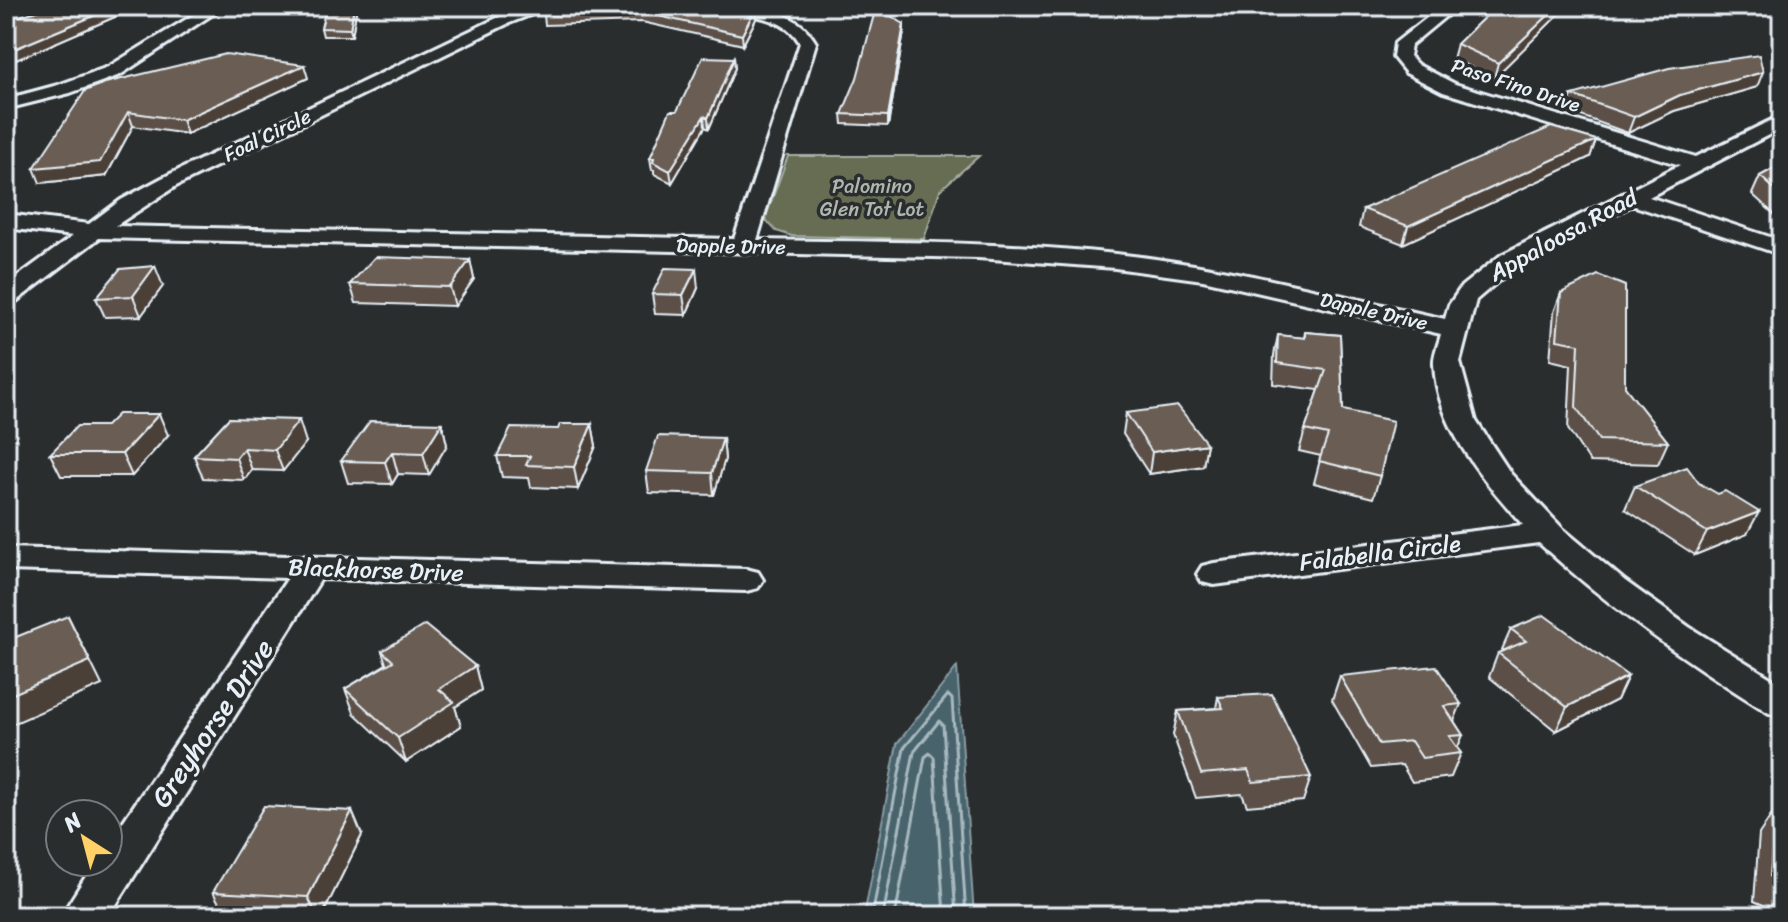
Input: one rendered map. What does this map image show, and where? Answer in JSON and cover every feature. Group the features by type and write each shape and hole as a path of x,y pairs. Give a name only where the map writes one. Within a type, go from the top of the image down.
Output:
{"street":[{"path":"6,104 64,89 114,71 218,6"},
{"name":"Foal Circle","path":"6,297 93,231 169,182 502,21 546,6"},
{"path":"717,6 787,22 806,35 808,43 743,247"},
{"name":"Paso Fino Drive","path":"1451,6 1403,43 1401,57 1412,69 1449,88 1697,164"},
{"name":"Appaloosa Road","path":"1782,121 1509,260 1481,280 1461,304 1450,328 1447,348 1449,383 1467,431 1518,502 1546,532 1643,613 1782,703"},
{"path":"1631,198 1782,248"},
{"name":"Dapple Drive","path":"6,221 93,231 1006,252 1115,261 1248,282 1450,328"},
{"name":"Falabella Circle","path":"1214,574 1546,532"},
{"name":"Blackhorse Drive","path":"6,559 746,580"},
{"name":"Greyhorse Drive","path":"84,916 271,634 311,568"}],"green space":[{"name":"Palomino Glen Tot Lot","path":"788,156 979,156 940,190 924,239 792,236 776,231 765,219"}],"water":[{"path":"957,667 974,916 864,916 897,744"}],"building":[{"path":"55,6 117,6 6,50 6,20"},
{"path":"327,6 354,6 350,29 321,28"},
{"path":"563,6 735,6 755,9 742,35 641,12 544,15"},
{"path":"1496,6 1558,6 1498,63 1457,44"},
{"path":"876,7 904,24 888,116 842,114 857,78"},
{"path":"226,54 304,65 182,120 128,112 100,162 34,168 85,91 105,83"},
{"path":"1759,55 1763,72 1680,95 1634,117 1572,95 1669,68"},
{"path":"703,57 734,58 708,118 704,116 670,171 650,158 670,111 677,111"},
{"path":"1551,127 1596,140 1408,226 1363,209"},
{"path":"1782,164 1782,196 1760,176"},
{"path":"375,257 470,260 450,287 350,284"},
{"path":"155,266 133,296 96,298 120,269"},
{"path":"665,268 696,269 683,295 652,294"},
{"path":"1598,275 1625,286 1625,387 1668,442 1599,440 1576,407 1579,344 1557,340 1561,293"},
{"path":"1305,332 1340,335 1343,410 1393,421 1380,476 1319,461 1328,435 1305,430 1326,370 1277,363 1278,335 1305,338"},
{"path":"1178,406 1207,444 1152,452 1126,413"},
{"path":"118,414 159,414 122,454 50,454 77,426 106,426"},
{"path":"229,418 299,420 275,450 244,448 236,458 194,456"},
{"path":"370,421 442,423 423,453 392,452 385,462 341,461"},
{"path":"560,424 592,424 574,467 526,465 530,456 497,456 511,428 558,429"},
{"path":"658,436 723,438 712,473 646,471"},
{"path":"1687,467 1699,483 1718,494 1725,491 1759,512 1707,532 1635,486"},
{"path":"1544,615 1628,676 1567,707 1498,653 1526,641 1511,629"},
{"path":"68,616 90,661 6,697 6,641"},
{"path":"425,625 475,666 439,689 454,702 398,738 345,689 393,661 382,651"},
{"path":"1436,666 1461,704 1444,706 1463,735 1449,736 1461,753 1422,758 1411,741 1379,744 1340,676"},
{"path":"1272,694 1311,777 1253,782 1248,770 1201,774 1178,711 1223,708 1218,697"},
{"path":"264,806 352,811 308,897 213,892"},
{"path":"1775,810 1782,813 1782,882 1770,877"}]}
